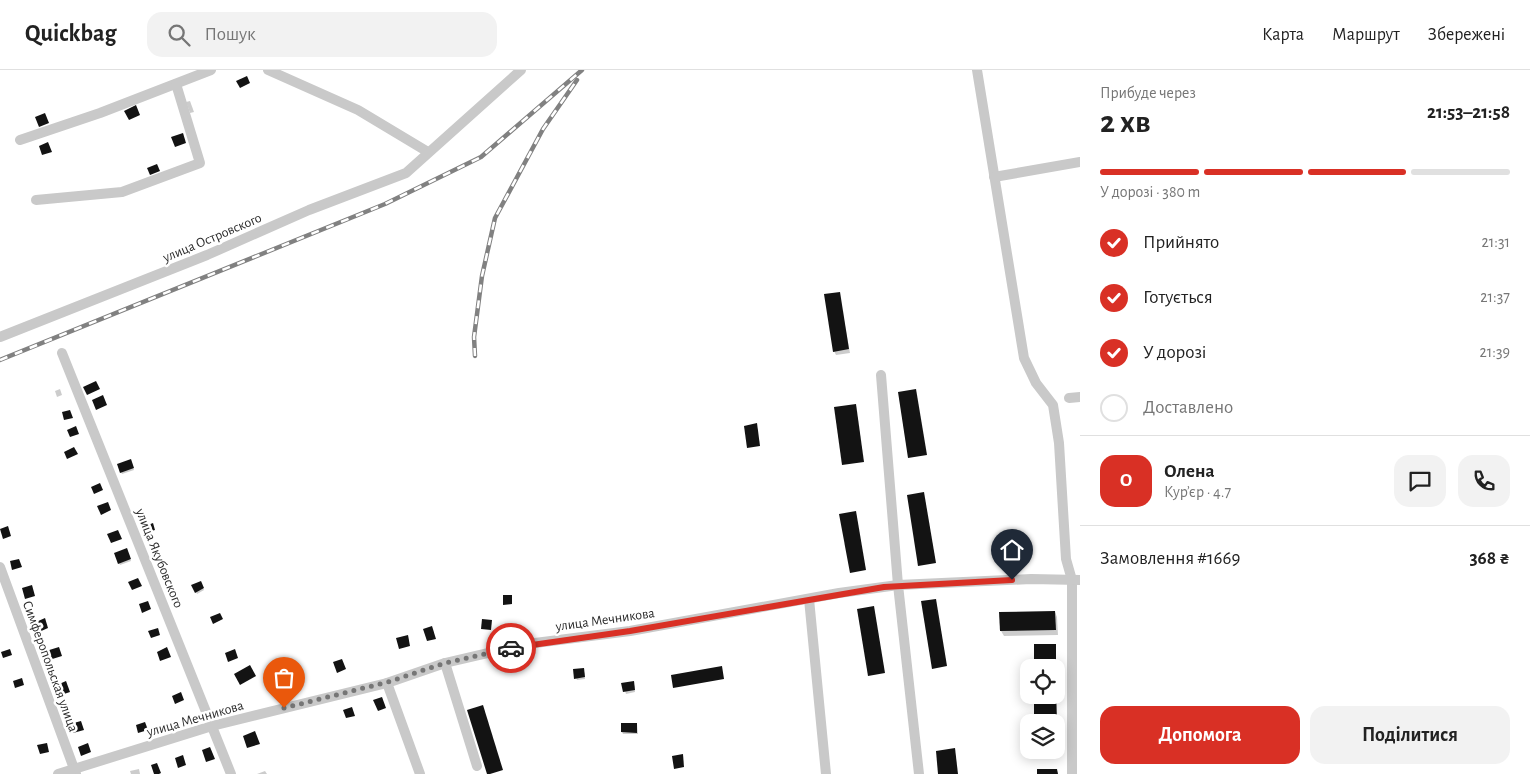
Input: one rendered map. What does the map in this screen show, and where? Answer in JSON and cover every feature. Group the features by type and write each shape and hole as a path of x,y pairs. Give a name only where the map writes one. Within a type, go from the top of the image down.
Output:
{"street":[{"path":"20,140 176,84 199,72 211,70"},
{"path":"268,70 358,110 428,152"},
{"name":"улица Островского","path":"0,337 207,256 309,210 406,173 496,94 520,70"},
{"path":"976,70 1024,358 1036,383 1053,405 1059,443 1066,558 1076,580 1072,774"},
{"path":"36,200 122,192 200,163 176,84"},
{"path":"994,177 1080,162"},
{"name":"улица Якубовского","path":"62,353 231,774"},
{"path":"881,375 898,585 919,774"},
{"name":"Симферопольская улица","path":"0,567 75,772"},
{"name":"улица Мечникова","path":"58,774 75,772 212,726 388,682 445,663 527,644 630,631 809,598 898,585 1031,579 1076,580"},
{"path":"809,598 826,774"},
{"path":"445,663 477,766"},
{"path":"388,682 420,774"}],"building":[{"path":"247,76 250,83 240,88 236,81"},
{"path":"136,105 140,115 129,120 124,111"},
{"path":"45,113 49,123 39,127 35,117"},
{"path":"183,133 186,143 175,147 171,137"},
{"path":"48,142 52,152 42,155 39,146"},
{"path":"157,164 160,171 150,175 147,168"},
{"path":"840,292 849,349 833,352 824,294"},
{"path":"96,381 100,389 87,395 83,387"},
{"path":"916,389 927,455 908,458 898,392"},
{"path":"103,395 107,405 96,410 92,400"},
{"path":"856,404 864,462 842,465 834,407"},
{"path":"70,410 73,418 64,420 62,412"},
{"path":"757,423 760,446 747,448 744,426"},
{"path":"76,426 79,434 70,437 67,430"},
{"path":"74,447 78,454 67,459 64,452"},
{"path":"131,459 134,468 120,473 117,464"},
{"path":"100,483 103,490 94,494 91,487"},
{"path":"924,492 936,563 918,566 907,495"},
{"path":"108,502 111,510 101,515 97,506"},
{"path":"856,511 866,570 850,573 839,514"},
{"path":"153,523 155,530 145,533 143,527"},
{"path":"8,526 11,536 3,539 0,529"},
{"path":"118,530 122,539 111,543 107,534"},
{"path":"127,548 131,559 118,564 114,553"},
{"path":"19,559 22,567 12,570 10,561"},
{"path":"138,578 142,586 132,590 128,582"},
{"path":"201,581 204,588 195,593 191,585"},
{"path":"32,585 35,596 25,599 22,588"},
{"path":"503,595 512,595 512,604 503,605"},
{"path":"936,599 947,666 932,669 921,601"},
{"path":"148,601 151,609 142,613 139,604"},
{"path":"874,606 885,673 868,676 857,609"},
{"path":"1055,611 1056,630 1000,631 999,612"},
{"path":"220,613 223,619 213,624 210,617"},
{"path":"45,618 48,628 39,632 36,622"},
{"path":"482,619 492,620 491,630 481,629"},
{"path":"432,626 436,639 427,641 423,629"},
{"path":"158,628 160,635 151,638 148,631"},
{"path":"408,635 410,646 399,649 396,638"},
{"path":"1034,644 1056,644 1056,659 1034,659"},
{"path":"59,647 62,656 49,660 46,651"},
{"path":"167,647 171,657 160,661 157,652"},
{"path":"10,649 12,655 3,658 1,652"},
{"path":"235,649 238,658 228,662 225,653"},
{"path":"342,659 346,669 337,673 333,662"},
{"path":"250,665 256,676 240,685 234,674"},
{"path":"722,666 724,679 673,688 671,675"},
{"path":"584,668 585,677 574,679 573,669"},
{"path":"22,678 24,685 15,688 13,681"},
{"path":"66,681 70,692 61,695 57,685"},
{"path":"634,681 635,690 623,692 621,683"},
{"path":"181,692 184,700 175,704 172,696"},
{"path":"382,697 386,708 378,711 373,700"},
{"path":"1034,704 1056,704 1057,714 1034,714"},
{"path":"483,705 503,770 490,774 487,774 467,710"},
{"path":"352,707 355,716 346,718 343,710"},
{"path":"81,721 84,730 73,733 70,724"},
{"path":"145,722 148,730 138,733 136,725"},
{"path":"621,723 637,723 637,733 621,732"},
{"path":"255,731 260,744 247,748 243,736"},
{"path":"47,743 49,752 40,754 37,745"},
{"path":"88,743 91,752 81,756 78,747"},
{"path":"210,747 215,759 206,762 202,750"},
{"path":"955,748 958,774 938,774 936,751"},
{"path":"683,754 684,767 674,769 672,756"},
{"path":"183,755 186,765 178,768 175,758"},
{"path":"157,763 161,773 154,774 151,765"},
{"path":"1037,769 1057,769 1058,774 1037,774"}],"railway":[{"path":"0,360 385,204 481,157 582,70"},
{"path":"475,356 474,337 482,276 495,218 543,129 577,80"}],"way so far":[{"path":"284,708 388,682 445,663 511,648"}],"route":[{"path":"511,648 527,644 630,631 839,593 898,585 1012,580"}]}
